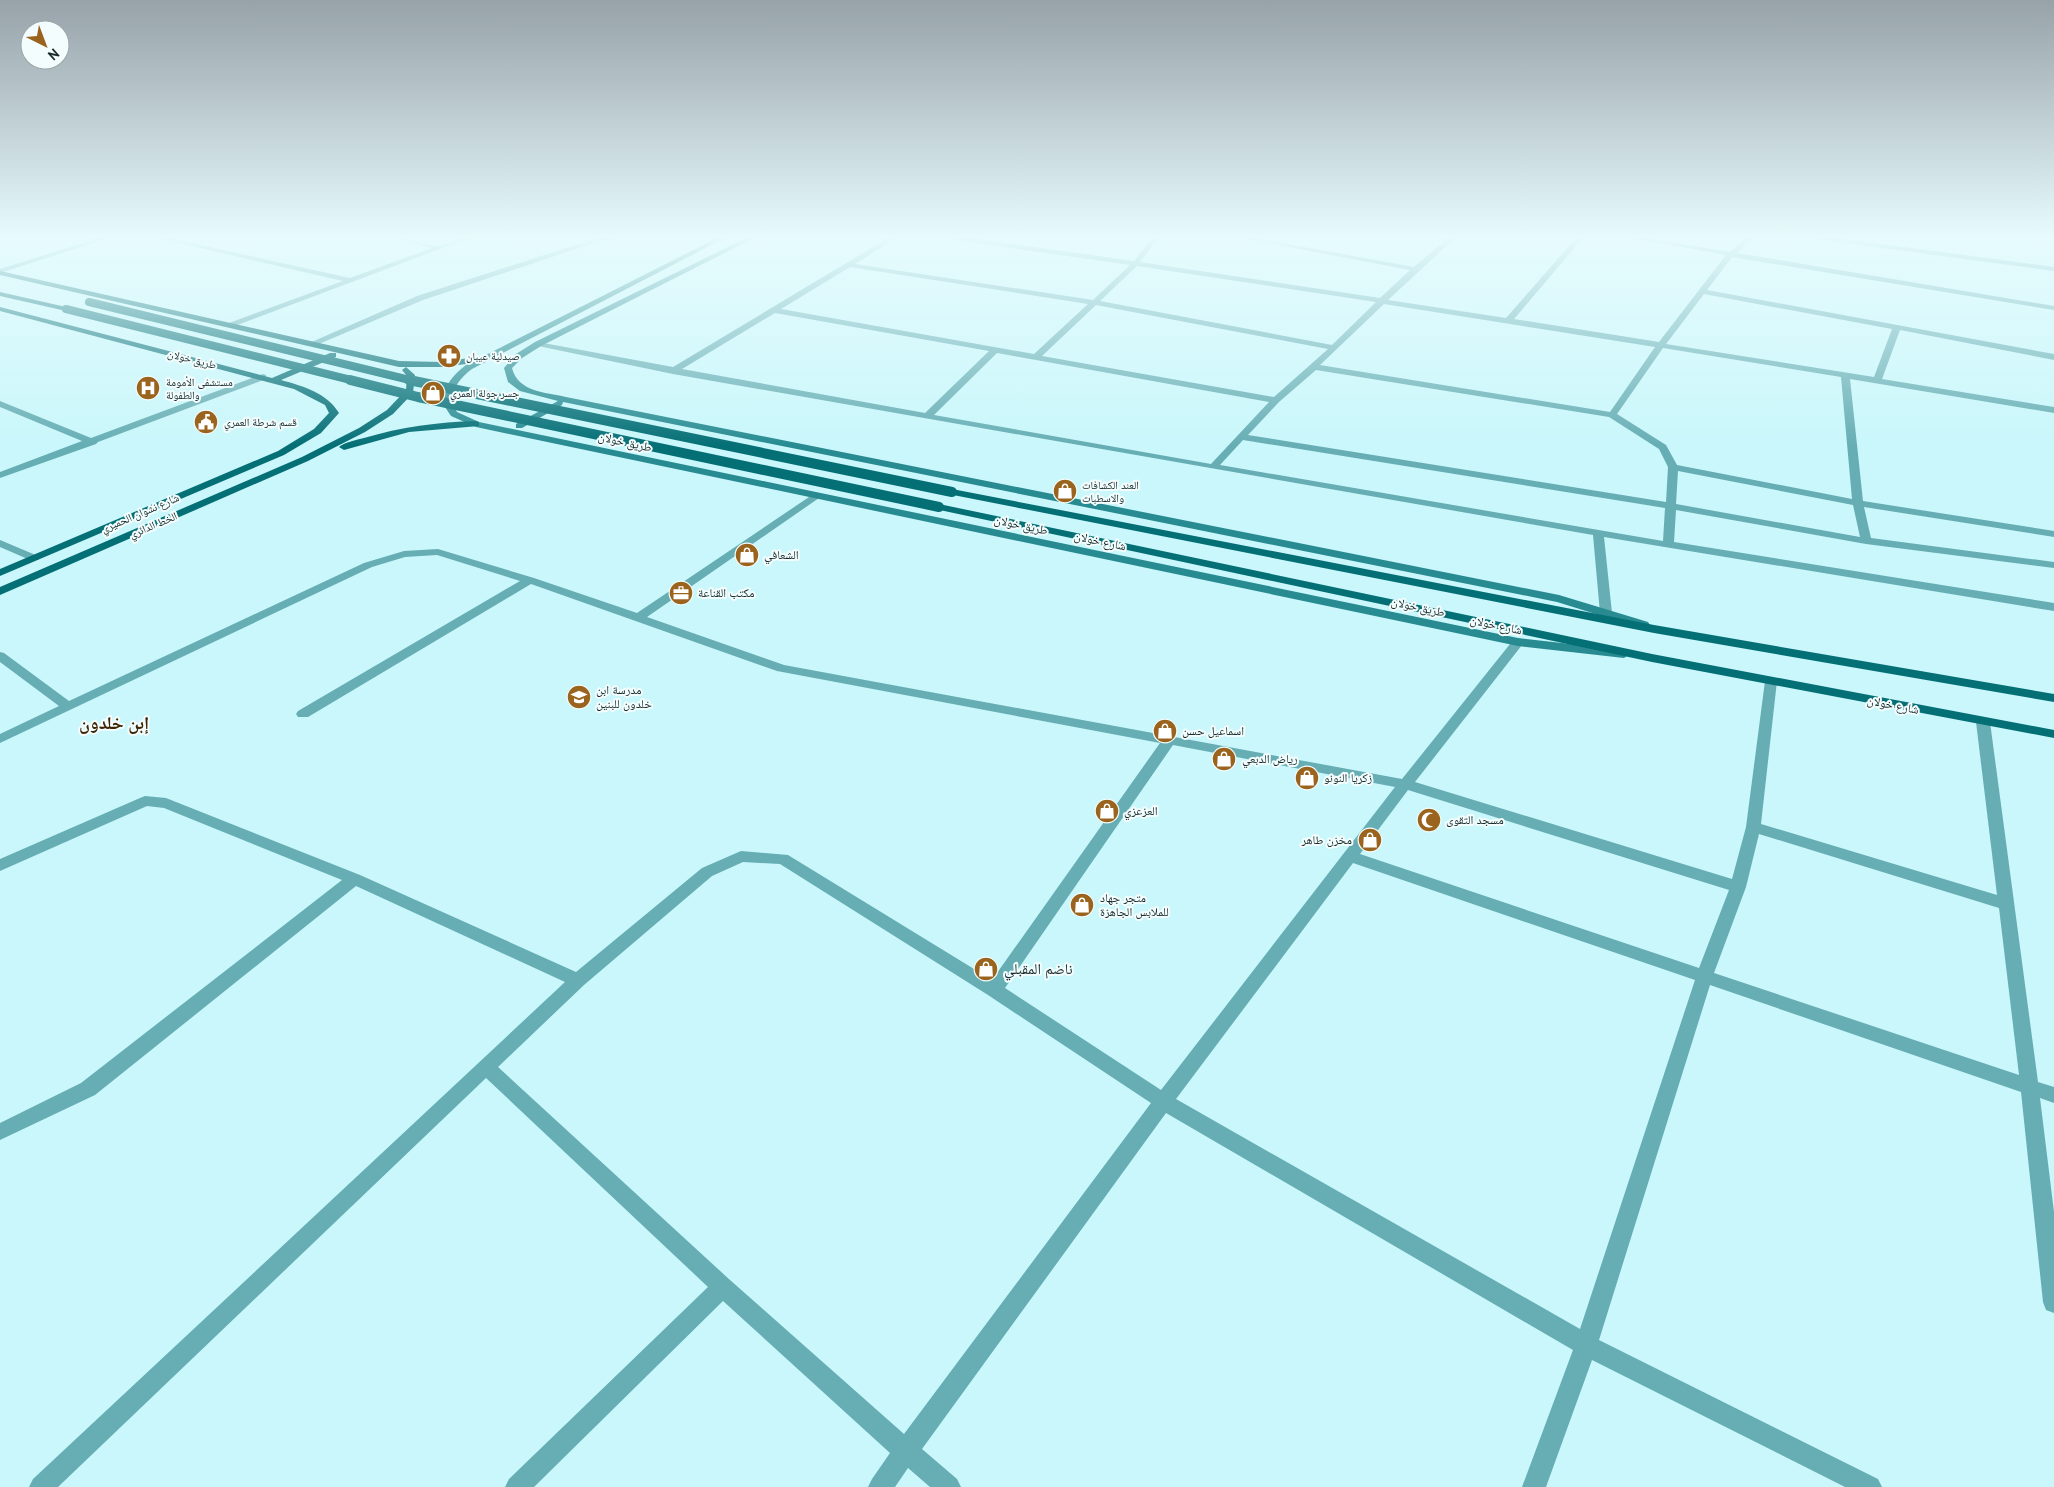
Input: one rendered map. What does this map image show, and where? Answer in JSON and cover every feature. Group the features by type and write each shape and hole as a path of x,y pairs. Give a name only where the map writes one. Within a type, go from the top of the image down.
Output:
{"main road":[{"name":"طريق خولان","path":"59,307 418,397 940,507"},
{"name":"طريق خولان","path":"111,307 438,387 952,492"},
{"path":"155,307 399,364 428,367 483,359"},
{"name":"طريق خولان","path":"583,307 483,359 462,372 448,387 446,401 454,414 476,424 1518,642 1652,658"},
{"path":"610,307 562,331 519,356 508,368 511,380 523,389 566,400 1550,597 1654,629"},
{"name":"طريق خولان","path":"0,309 297,387"},
{"path":"542,328 542,331 548,332 562,331"},
{"path":"274,380 342,351"},
{"path":"305,459 362,430 390,412 410,392 412,375 399,364"},
{"name":"شارع نشوان الحميري","path":"0,572 281,453 308,438 327,424 334,412 328,403 297,387"},
{"path":"509,431 566,400"},
{"path":"305,459 384,434 416,427 444,424 476,424"},
{"name":"الخط الدائري","path":"0,591 305,459"},
{"name":"شارع خولان","path":"952,492 1654,629 2054,698"},
{"name":"شارع خولان","path":"940,507 1652,658 2054,734"}],"street":[{"path":"232,325 280,307"},
{"path":"311,344 398,307"},
{"path":"673,371 778,307"},
{"path":"1036,357 1087,307"},
{"path":"1121,307 1335,348"},
{"path":"1213,467 1276,400 1335,348 1376,307"},
{"path":"1423,307 2054,410"},
{"path":"1508,321 1520,307"},
{"path":"1612,416 1661,345 1690,307"},
{"path":"1789,307 2054,357"},
{"path":"774,310 1276,400"},
{"path":"1877,380 1897,328"},
{"path":"538,344 673,371 1598,534 2054,607"},
{"path":"927,416 996,350"},
{"path":"1314,367 1612,416 1663,447 1673,467 1668,546"},
{"path":"1845,375 1858,503 1866,541"},
{"path":"0,475 93,442 263,377"},
{"path":"0,404 93,442"},
{"path":"1241,437 1671,506 1866,541 2054,565"},
{"path":"1673,467 1858,503 2054,534"},
{"path":"638,618 815,496"},
{"path":"1598,534 1606,613"},
{"path":"0,542 34,558"},
{"path":"0,739 368,565 404,554 438,552 530,580 781,668 1404,784 1738,887"},
{"path":"303,714 530,580"},
{"path":"880,1487 1164,1102 1404,784 1518,642"},
{"path":"0,656 67,706"},
{"path":"1534,1487 1586,1345 1704,977 1738,887 1753,827 1771,682"},
{"path":"1983,722 2030,1088 2054,1302"},
{"path":"994,990 1169,741"},
{"path":"0,865 145,801 166,802 354,879 578,980"},
{"path":"1753,827 2006,904"},
{"path":"41,1487 578,980 707,872 741,856 783,859 994,990 1164,1102 1586,1345 1870,1487"},
{"path":"1350,856 2054,1096"},
{"path":"0,1132 88,1089 354,879"},
{"path":"486,1067 723,1287 906,1452 949,1487"},
{"path":"517,1487 723,1287"}],"place":[{"name":"صيدلية عيبان","path":"449,356"},
{"name":"مستشفى الأمومة والطفولة","path":"148,388"},
{"name":"جسر جولة العمري","path":"433,393"},
{"name":"قسم شرطة العمري","path":"206,422"},
{"name":"العند الكشافات والاسطبات","path":"1065,491"},
{"name":"الشعافي","path":"747,555"},
{"name":"مكتب القناعة","path":"681,593"},
{"name":"مدرسة ابن خلدون للبنين","path":"579,697"},
{"name":"اسماعيل حسن","path":"1165,731"},
{"name":"رياض الدبعي","path":"1224,759"},
{"name":"زكريا النونو","path":"1307,778"},
{"name":"العزعزي","path":"1107,811"},
{"name":"مسجد التقوى","path":"1429,820"},
{"name":"مخزن طاهر","path":"1370,840"},
{"name":"متجر جهاد للملابس الجاهزة","path":"1082,905"},
{"name":"ناضم المقبلي","path":"986,969"}],"district":[{"name":"إبن خلدون","path":"114,723"}]}
